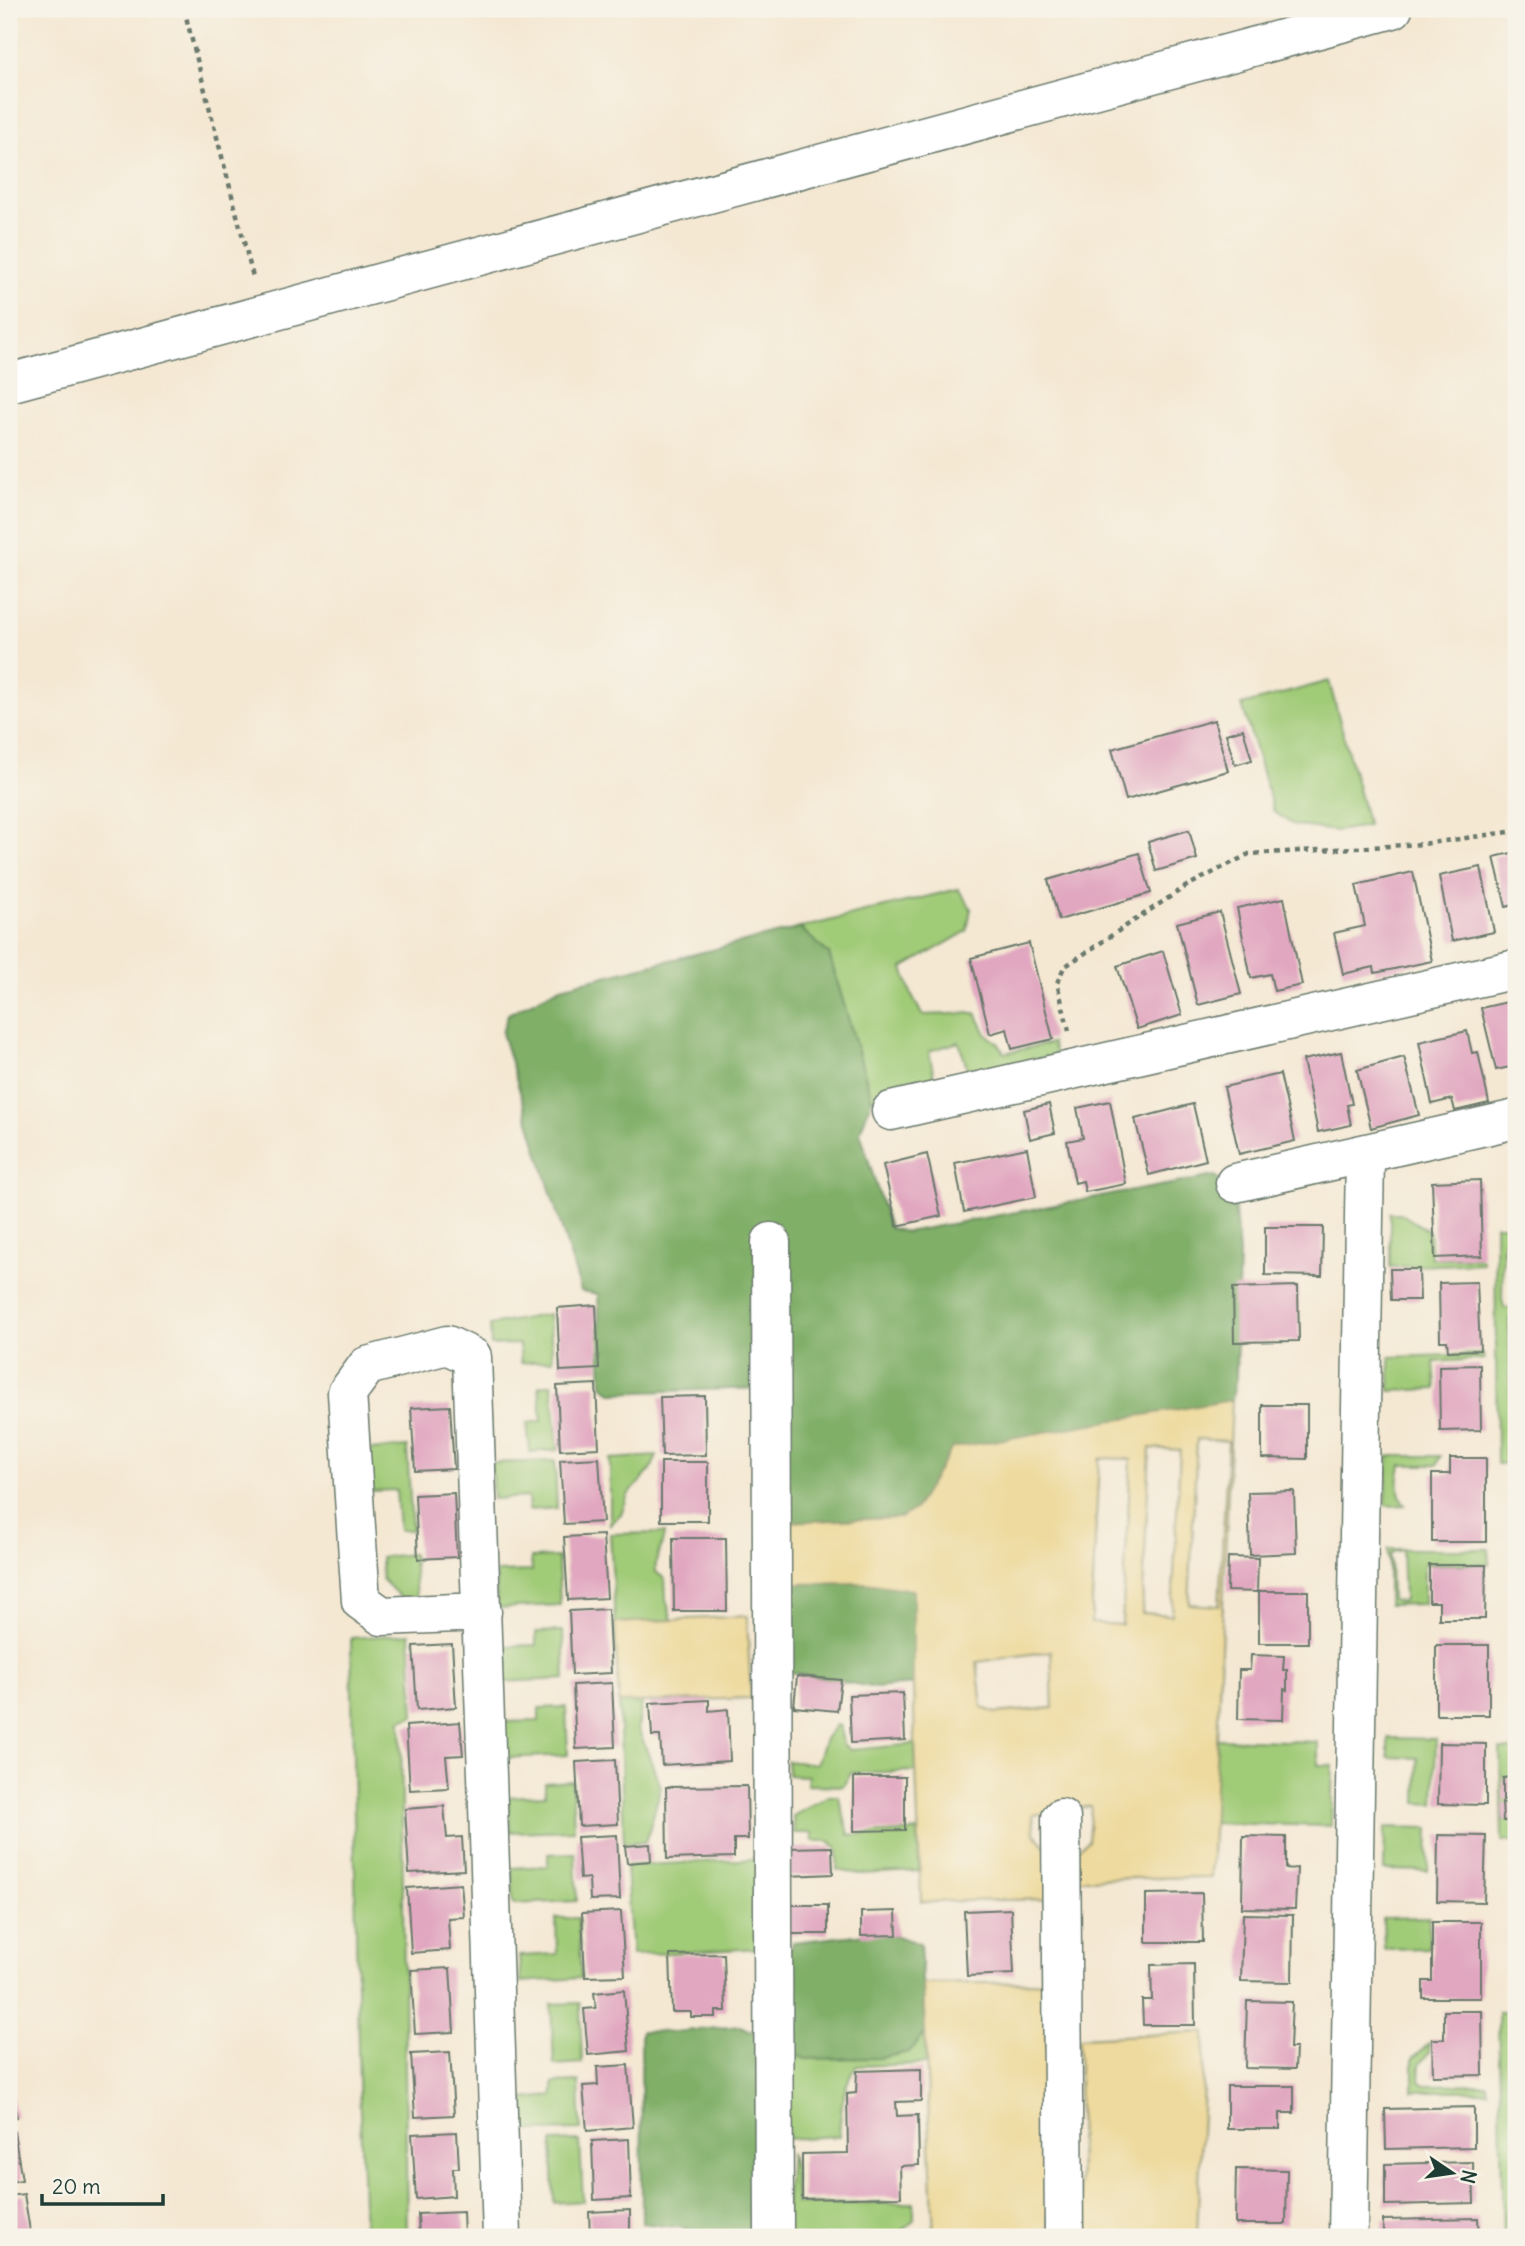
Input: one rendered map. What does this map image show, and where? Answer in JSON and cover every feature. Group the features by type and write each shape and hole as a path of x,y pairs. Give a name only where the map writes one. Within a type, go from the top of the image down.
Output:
{"street":[{"path":"9,383 1394,9"},
{"path":"891,1111 1516,969"},
{"path":"1235,1183 1516,1119"},
{"path":"1348,2237 1365,1154"},
{"path":"771,1242 774,2237"},
{"path":"482,1612 382,1616 361,1601 347,1393 368,1366 447,1345 472,1357 482,1612 502,2237"},
{"path":"1061,1818 1064,2237"}],"path":[{"path":"184,9 263,315"},
{"path":"1078,1068 1056,983 1064,967 1185,887 1249,854 1423,844 1516,831"}],"green space":[{"path":"1329,681 1368,826 1335,831 1294,825 1274,812 1242,705"},
{"path":"958,889 971,908 967,931 903,968 922,1015 976,1013 986,1034 998,1043 1004,1053 1052,1043 1056,1055 969,1074 959,1042 929,1051 935,1082 872,1099 829,954 800,928"},
{"path":"800,928 829,954 872,1099 860,1132 889,1228 906,1232 1215,1176 1233,1190 1239,1253 1236,1377 1232,1400 953,1448 915,1510 901,1518 782,1522 760,1388 611,1393 602,1384 598,1294 581,1291 502,1033 508,1014 561,987"},
{"path":"1390,1213 1400,1213 1429,1231 1431,1258 1481,1258 1483,1263 1390,1267"},
{"path":"1495,1225 1512,1225 1511,1236 1503,1242 1502,1298 1504,1308 1516,1307 1516,1316 1509,1319 1511,1400 1516,1401 1516,1410 1505,1453 1516,1458 1516,1463 1497,1464"},
{"path":"549,1314 553,1360 521,1363 519,1344 491,1345 490,1325"},
{"path":"1483,1354 1484,1359 1434,1362 1436,1389 1390,1391 1390,1357"},
{"path":"552,1384 558,1450 530,1452 527,1423 542,1421 539,1386"},
{"path":"407,1447 412,1530 399,1530 396,1490 372,1491 369,1450"},
{"path":"657,1456 650,1471 628,1495 621,1514 610,1524 610,1459"},
{"path":"1388,1456 1441,1456 1437,1465 1401,1465 1399,1491 1405,1505 1386,1506"},
{"path":"555,1461 557,1508 529,1510 528,1497 493,1499 491,1463"},
{"path":"664,1533 656,1561 656,1572 665,1579 666,1599 672,1620 615,1623 610,1534"},
{"path":"1388,1549 1489,1549 1489,1564 1424,1564 1424,1604 1388,1605","holes":["1402,1550 1402,1602 1391,1600 1390,1556 1393,1552"]},
{"path":"413,1554 416,1599 402,1599 382,1579 381,1557"},
{"path":"558,1557 560,1605 497,1608 496,1572 532,1571 531,1558"},
{"path":"866,1583 913,1590 913,1684 877,1688 789,1672 783,1584"},
{"path":"563,1631 565,1679 501,1682 500,1646 536,1645 536,1632"},
{"path":"410,1634 414,1716 401,1720 407,2237 364,2237 351,1638"},
{"path":"642,1702 638,1728 661,1787 646,1842 624,1843 619,1703"},
{"path":"566,1707 568,1755 504,1758 503,1722 539,1721 539,1708"},
{"path":"836,1725 840,1726 843,1744 850,1750 915,1744 916,1771 851,1773 843,1786 807,1785 808,1776 788,1775 787,1761 816,1764 825,1739"},
{"path":"1388,1738 1436,1739 1434,1804 1417,1803 1418,1758 1388,1757"},
{"path":"1217,1739 1318,1742 1318,1765 1333,1765 1331,1826 1213,1823"},
{"path":"1500,1749 1516,1749 1516,1803 1502,1804 1503,1821 1516,1821 1516,1841 1502,1841"},
{"path":"572,1781 574,1830 510,1832 508,1797 545,1795 545,1783"},
{"path":"829,1796 839,1796 849,1835 918,1831 919,1871 860,1874 837,1870 838,1849 829,1841 813,1841 812,1833 794,1833 793,1816"},
{"path":"1385,1827 1429,1828 1428,1871 1384,1870"},
{"path":"575,1853 577,1901 513,1904 512,1868 548,1866 548,1854"},
{"path":"758,1859 761,1948 632,1955 626,1866"},
{"path":"1429,1917 1429,1948 1384,1949 1383,1918"},
{"path":"556,1918 578,1918 581,1978 521,1982 519,1956 557,1954"},
{"path":"884,1932 920,1944 925,2034 909,2052 881,2058 805,2059 790,2051 786,1956 793,1942"},
{"path":"580,2003 582,2063 554,2065 551,2004"},
{"path":"1498,2012 1516,2012 1516,2237 1503,2237"},
{"path":"741,2026 770,2040 768,2218 751,2235 732,2237 712,2237 683,2228 642,2223 641,2031 674,2032"},
{"path":"925,2034 926,2064 857,2066 845,2091 839,2136 785,2139 790,2051 909,2052"},
{"path":"1430,2043 1429,2052 1420,2064 1419,2081 1424,2085 1487,2084 1488,2091 1413,2091 1413,2058"},
{"path":"579,2082 581,2130 524,2131 523,2099 553,2096 553,2083"},
{"path":"580,2141 583,2201 554,2203 552,2142"},
{"path":"790,2153 796,2204 914,2203 914,2220 897,2237 784,2237"}],"sand":[{"path":"1232,1400 1211,1877 1078,1879 1077,1849 1088,1841 1091,1806 1033,1815 1034,1832 1050,1852 1050,1899 921,1902 913,1684 913,1590 866,1583 783,1584 782,1522 901,1518 915,1509 952,1448","holes":["1197,1439 1228,1441 1219,1606 1189,1604","1150,1448 1180,1450 1172,1615 1142,1613","1099,1458 1131,1459 1122,1625 1091,1623","1051,1651 1053,1708 996,1713 982,1708 977,1662"]},
{"path":"747,1616 751,1698 619,1703 615,1623"},
{"path":"1046,1982 1049,2237 934,2237 923,1984"},
{"path":"1205,2032 1197,2237 1080,2237 1079,2038"}],"building":[{"path":"1214,720 1228,771 1126,800 1112,749"},
{"path":"1243,729 1252,760 1235,765 1226,734"},
{"path":"1189,830 1197,859 1156,871 1148,842"},
{"path":"1516,852 1516,904 1506,907 1494,857"},
{"path":"1139,853 1151,893 1059,920 1048,880"},
{"path":"1481,867 1494,932 1452,941 1439,876"},
{"path":"1413,872 1432,961 1375,973 1374,967 1343,974 1334,933 1365,926 1356,885"},
{"path":"1284,898 1302,985 1274,991 1270,974 1251,978 1237,908"},
{"path":"1220,912 1241,994 1198,1005 1177,923"},
{"path":"1029,943 1053,1039 1012,1049 1007,1029 990,1034 971,958"},
{"path":"1163,951 1182,1015 1137,1029 1117,966"},
{"path":"1516,1000 1515,1086 1510,1067 1496,1070 1481,1008"},
{"path":"1467,1031 1472,1053 1478,1052 1489,1103 1455,1111 1452,1099 1432,1104 1419,1042"},
{"path":"1341,1052 1352,1104 1347,1105 1351,1125 1318,1132 1303,1060"},
{"path":"1404,1057 1419,1115 1371,1128 1357,1070"},
{"path":"1280,1074 1295,1141 1239,1154 1224,1087"},
{"path":"1110,1101 1126,1184 1085,1192 1083,1181 1075,1183 1067,1141 1083,1138 1077,1108"},
{"path":"1049,1104 1055,1133 1030,1139 1024,1110"},
{"path":"1193,1104 1206,1160 1149,1175 1135,1119"},
{"path":"1027,1148 1036,1197 964,1212 955,1163"},
{"path":"927,1154 941,1216 897,1226 883,1165"},
{"path":"1480,1180 1482,1256 1435,1258 1432,1182"},
{"path":"1265,1227 1323,1227 1322,1276 1265,1275"},
{"path":"1390,1269 1419,1269 1420,1300 1391,1300"},
{"path":"1477,1282 1480,1350 1448,1351 1447,1341 1440,1341 1439,1283"},
{"path":"1298,1286 1299,1341 1234,1342 1233,1288"},
{"path":"596,1305 599,1369 560,1371 557,1308"},
{"path":"1512,1317 1516,1317 1516,1359 1514,1359"},
{"path":"1480,1365 1481,1430 1440,1431 1439,1366"},
{"path":"596,1384 599,1448 560,1450 557,1386"},
{"path":"705,1396 706,1455 662,1456 660,1397"},
{"path":"1262,1405 1307,1405 1307,1459 1262,1458"},
{"path":"450,1406 454,1469 415,1471 411,1408"},
{"path":"599,1458 603,1522 564,1524 560,1460"},
{"path":"1450,1458 1486,1458 1486,1542 1432,1542 1432,1474 1450,1474"},
{"path":"661,1462 708,1462 708,1521 661,1521"},
{"path":"1294,1491 1296,1553 1250,1555 1248,1492"},
{"path":"454,1493 457,1557 418,1559 415,1495"},
{"path":"603,1535 607,1598 568,1600 564,1537"},
{"path":"673,1538 726,1538 727,1611 674,1611"},
{"path":"1228,1557 1258,1558 1257,1592 1227,1591"},
{"path":"1429,1565 1486,1565 1485,1619 1439,1619 1439,1602 1429,1602"},
{"path":"1259,1591 1308,1591 1308,1643 1259,1643"},
{"path":"608,1609 611,1673 572,1675 569,1611"},
{"path":"452,1644 456,1707 417,1710 413,1646"},
{"path":"1436,1645 1489,1645 1489,1715 1436,1715"},
{"path":"1251,1655 1284,1656 1283,1670 1287,1670 1287,1690 1284,1689 1283,1720 1238,1719 1239,1670 1250,1670"},
{"path":"797,1676 841,1680 837,1711 794,1707"},
{"path":"612,1683 615,1747 576,1749 573,1685"},
{"path":"903,1693 905,1740 851,1743 849,1695"},
{"path":"709,1700 709,1711 728,1709 730,1761 662,1765 660,1736 652,1736 650,1703"},
{"path":"460,1722 463,1755 446,1756 449,1788 410,1790 406,1726"},
{"path":"1439,1743 1486,1744 1486,1805 1438,1804"},
{"path":"615,1760 618,1824 579,1826 576,1762"},
{"path":"854,1777 905,1777 905,1830 854,1831"},
{"path":"1511,1777 1512,1799 1503,1800 1503,1778"},
{"path":"747,1786 748,1839 734,1839 734,1857 667,1859 666,1787"},
{"path":"1502,1803 1516,1803 1516,1821 1503,1821"},
{"path":"444,1806 447,1838 462,1837 464,1870 409,1873 405,1809"},
{"path":"617,1835 620,1899 590,1900 589,1878 580,1879 577,1837"},
{"path":"1438,1835 1486,1836 1484,1902 1437,1901"},
{"path":"1243,1836 1286,1837 1286,1869 1297,1868 1295,1909 1242,1908"},
{"path":"650,1844 651,1861 627,1863 625,1846"},
{"path":"832,1847 833,1874 789,1876 787,1848"},
{"path":"461,1884 464,1917 448,1918 450,1950 411,1953 407,1888"},
{"path":"1202,1893 1203,1942 1146,1942 1146,1894"},
{"path":"787,1905 828,1905 828,1934 788,1934"},
{"path":"1011,1909 1014,1974 967,1976 964,1911"},
{"path":"621,1911 625,1976 585,1977 582,1913"},
{"path":"896,1911 897,1935 861,1936 861,1912"},
{"path":"1243,1914 1293,1915 1292,1982 1241,1981"},
{"path":"1432,1922 1481,1922 1481,1998 1423,1998 1423,1981 1432,1981"},
{"path":"724,1954 726,2011 716,2011 716,2017 691,2017 691,2012 672,2012 670,1955"},
{"path":"1194,1964 1195,2025 1143,2025 1142,2000 1152,2000 1151,1965"},
{"path":"450,1968 454,2032 415,2034 411,1970"},
{"path":"624,1990 629,2051 588,2055 584,2009 596,2008 594,1993"},
{"path":"1247,2001 1292,2002 1290,2048 1296,2048 1295,2069 1245,2068"},
{"path":"1444,2011 1482,2011 1483,2075 1433,2076 1432,2039 1444,2039"},
{"path":"450,2052 454,2115 415,2117 411,2054"},
{"path":"628,2065 633,2127 587,2131 583,2086 598,2085 597,2067"},
{"path":"921,2069 921,2101 896,2102 897,2116 918,2115 919,2165 900,2166 901,2197 802,2199 802,2154 848,2153 847,2094 856,2093 857,2071"},
{"path":"9,2084 17,2117 9,2119"},
{"path":"1227,2086 1294,2086 1294,2113 1280,2113 1280,2129 1227,2129"},
{"path":"1474,2107 1474,2147 1386,2149 1385,2109"},
{"path":"14,2132 22,2180 9,2182 9,2133"},
{"path":"457,2132 459,2168 453,2168 454,2196 416,2199 412,2134"},
{"path":"629,2139 631,2198 594,2200 592,2141"},
{"path":"1473,2162 1474,2203 1385,2205 1385,2164"},
{"path":"1236,2169 1287,2170 1286,2224 1235,2224"},
{"path":"24,2194 31,2237 9,2237 9,2196"},
{"path":"630,2210 630,2237 590,2237 589,2212"},
{"path":"463,2212 464,2237 419,2237 418,2214"},
{"path":"1478,2218 1479,2237 1383,2237 1383,2220"}]}
